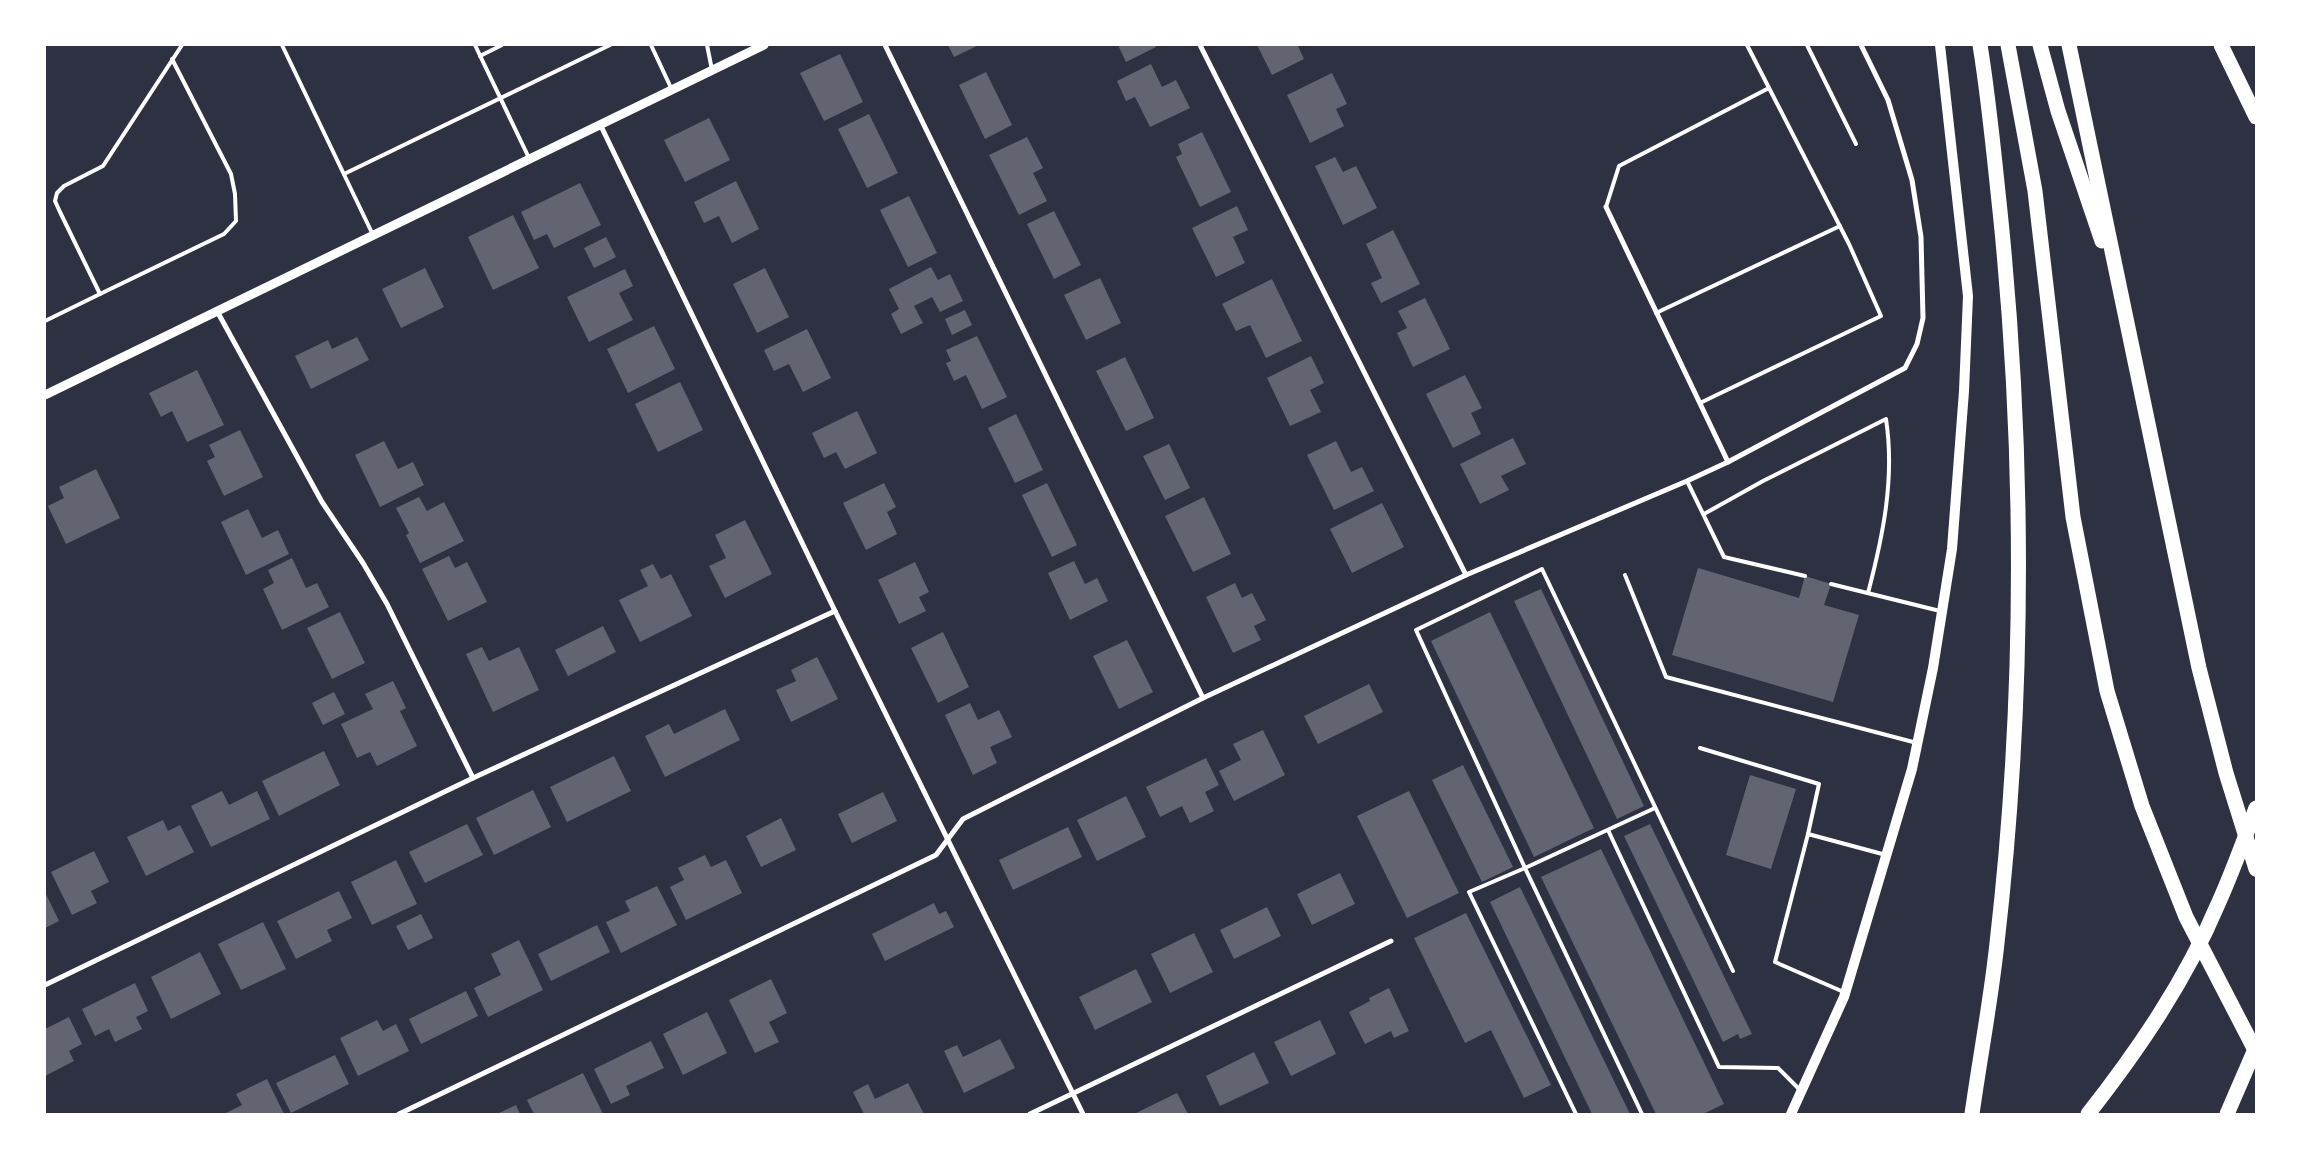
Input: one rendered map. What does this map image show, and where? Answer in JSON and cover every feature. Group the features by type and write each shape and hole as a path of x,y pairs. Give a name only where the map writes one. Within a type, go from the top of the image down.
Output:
{"highway":[{"path":"1972,1114 1997,943 2015,734 2020,523 2011,316 1987,91 1980,45"},
{"path":"2008,45 2035,191 2073,517 2107,691 2142,806 2186,917 2256,1052"},
{"path":"2040,45 2058,111 2123,302"},
{"path":"2069,45 2199,668 2226,773 2256,869"},
{"path":"2221,45 2256,117"},
{"path":"2088,1114 2122,1071 2180,980 2218,905 2256,808"},
{"path":"2227,1114 2256,1047"}],"main road":[{"path":"1791,1114 1846,993 1912,769 1933,668 1952,549 1964,391 1968,296 1940,45"}],"street":[{"path":"45,395 764,45"},
{"path":"885,45 1204,698"},
{"path":"1200,45 1466,575"},
{"path":"399,1114 936,855 963,819 1204,698 1466,575 1728,462 1905,368 1917,344 1923,318 1921,237 1912,180 1888,100 1862,45"},
{"path":"600,124 835,611 1083,1114"},
{"path":"1606,207 1728,462"},
{"path":"216,311 322,502 387,604 473,778"},
{"path":"45,985 473,778 835,611"},
{"path":"1030,1114 1391,941"}],"lane":[{"path":"100,294 55,201 57,192 64,186 103,166 182,45"},
{"path":"282,45 373,235"},
{"path":"474,45 529,159"},
{"path":"480,56 502,45"},
{"path":"344,174 610,45"},
{"path":"651,45 672,90"},
{"path":"707,45 712,70"},
{"path":"1700,404 1880,316 1840,226 1747,45"},
{"path":"1807,45 1856,144"},
{"path":"45,321 224,234 236,221 235,194 230,174 172,59"},
{"path":"1606,207 1620,166 1769,88"},
{"path":"1656,313 1840,226"},
{"path":"1704,514 1763,481 1886,419 1890,468 1882,538 1868,593"},
{"path":"1687,481 1724,557 1805,576"},
{"path":"1642,1114 1525,868 1416,630 1542,569 1733,971"},
{"path":"1625,575 1666,677 1917,743"},
{"path":"1830,584 1942,612"},
{"path":"1700,748 1819,784 1775,962 1846,993"},
{"path":"1576,1114 1469,892 1655,808"},
{"path":"1608,830 1719,1067 1778,1068 1801,1091"},
{"path":"1808,834 1886,854"}],"building":[{"path":"948,45 979,45 954,57"},
{"path":"1118,45 1155,45 1156,47 1126,62"},
{"path":"1257,45 1301,45 1298,46 1304,59 1272,75"},
{"path":"840,54 863,102 824,121 800,73"},
{"path":"1151,64 1162,87 1176,80 1190,108 1150,127 1135,97 1126,101 1117,81"},
{"path":"986,72 1012,125 985,139 959,85"},
{"path":"1332,73 1347,104 1336,109 1344,126 1310,143 1287,95"},
{"path":"869,114 898,173 867,188 838,129"},
{"path":"709,118 730,160 685,182 664,140"},
{"path":"1202,132 1231,192 1200,207 1176,157 1182,154 1178,144"},
{"path":"1027,137 1043,168 1033,173 1047,201 1019,215 989,155"},
{"path":"1335,157 1343,172 1356,166 1377,208 1343,225 1315,166"},
{"path":"736,181 759,229 732,243 719,216 704,223 694,202"},
{"path":"580,183 601,225 554,248 547,234 534,240 521,212"},
{"path":"909,196 937,253 908,267 880,210"},
{"path":"1237,206 1248,230 1233,237 1245,263 1216,277 1192,228"},
{"path":"1054,211 1081,265 1054,279 1027,224"},
{"path":"513,215 539,268 493,290 468,237"},
{"path":"1393,230 1420,284 1381,303 1371,283 1382,278 1366,244"},
{"path":"606,237 616,257 594,268 584,248"},
{"path":"931,267 938,280 950,274 963,301 940,312 932,297 914,306 923,323 901,334 891,314 899,309 889,289"},
{"path":"425,268 444,307 401,328 382,289"},
{"path":"765,268 789,317 757,333 733,284"},
{"path":"625,269 633,286 619,293 633,320 589,342 567,297"},
{"path":"1100,278 1121,323 1086,340 1064,295"},
{"path":"1272,279 1302,341 1266,358 1250,325 1236,331 1222,304"},
{"path":"1425,298 1450,349 1413,367 1397,333 1407,328 1398,311"},
{"path":"965,310 972,325 952,335 945,319"},
{"path":"654,326 675,369 628,393 607,349"},
{"path":"807,329 831,378 803,392 789,364 774,371 764,350"},
{"path":"977,336 1007,397 982,409 966,375 954,381 946,363 951,361 946,350"},
{"path":"357,337 369,360 311,389 295,356 328,340 332,349"},
{"path":"1311,356 1324,383 1310,390 1321,412 1290,426 1267,378"},
{"path":"1125,357 1154,418 1126,431 1096,371"},
{"path":"197,370 224,425 187,442 172,411 161,417 149,393"},
{"path":"1465,375 1482,408 1471,413 1481,434 1453,448 1426,394"},
{"path":"680,382 703,430 658,452 635,404"},
{"path":"857,411 877,453 845,469 836,452 824,458 812,433"},
{"path":"1016,414 1043,470 1015,483 988,428"},
{"path":"240,430 263,477 224,496 207,461 215,457 209,445"},
{"path":"1513,438 1526,464 1501,476 1509,490 1480,504 1460,464"},
{"path":"384,441 398,469 413,462 424,485 380,507 355,455"},
{"path":"1336,441 1351,472 1362,467 1374,491 1334,510 1307,455"},
{"path":"1169,444 1190,488 1165,500 1143,456"},
{"path":"96,469 120,518 66,544 48,506 64,498 59,487"},
{"path":"884,483 896,507 887,512 897,534 866,550 843,503"},
{"path":"1047,483 1077,545 1052,557 1022,495"},
{"path":"419,497 427,511 444,502 464,541 420,563 406,535 409,533 396,508"},
{"path":"1204,497 1231,554 1193,572 1165,516"},
{"path":"1382,503 1404,547 1352,573 1330,529"},
{"path":"248,509 262,538 278,530 289,554 246,575 221,522"},
{"path":"745,520 772,574 725,598 709,566 726,558 715,535"},
{"path":"449,556 455,568 467,562 487,602 448,621 422,569"},
{"path":"292,558 306,588 317,583 329,607 282,630 263,589 274,583 268,570"},
{"path":"1074,561 1085,584 1097,578 1108,601 1070,620 1048,573"},
{"path":"915,562 929,592 919,597 926,611 899,624 878,580"},
{"path":"653,564 661,579 671,574 692,616 640,642 619,600 648,586 640,570"},
{"path":"1698,568 1799,598 1805,576 1831,584 1824,605 1859,615 1833,702 1672,655"},
{"path":"1235,583 1242,598 1252,593 1266,620 1254,626 1261,640 1233,653 1206,597"},
{"path":"1541,589 1644,806 1617,819 1514,601"},
{"path":"340,612 365,663 332,679 307,628"},
{"path":"1490,612 1594,828 1534,857 1431,641"},
{"path":"603,626 616,652 568,676 555,650"},
{"path":"943,632 969,687 938,703 911,648"},
{"path":"1127,640 1153,692 1119,709 1093,656"},
{"path":"482,647 489,661 519,647 539,690 493,712 466,654"},
{"path":"817,657 838,699 791,722 776,690 796,681 791,670"},
{"path":"393,681 406,708 400,711 417,746 377,766 370,752 357,758 341,724 373,709 365,694"},
{"path":"1369,684 1383,712 1318,744 1304,716"},
{"path":"334,692 345,714 323,725 312,703"},
{"path":"970,703 978,720 999,710 1012,737 990,747 997,763 973,775 945,715"},
{"path":"725,709 740,740 665,777 645,736 669,724 674,734"},
{"path":"1263,730 1285,775 1234,801 1219,771 1241,760 1233,744"},
{"path":"324,751 340,785 279,816 262,781"},
{"path":"614,756 631,791 567,822 550,787"},
{"path":"1206,758 1219,785 1205,792 1214,811 1190,823 1182,806 1160,817 1146,787"},
{"path":"1463,765 1513,867 1482,882 1432,780"},
{"path":"1750,775 1796,789 1771,869 1726,855"},
{"path":"533,790 551,827 494,855 476,818"},
{"path":"222,791 229,805 257,791 270,819 211,847 191,806"},
{"path":"1409,791 1459,893 1407,918 1357,816"},
{"path":"883,792 897,821 852,843 838,814"},
{"path":"1126,796 1146,837 1097,861 1077,820"},
{"path":"781,818 796,850 761,867 746,836"},
{"path":"163,820 168,831 180,825 194,852 146,876 127,837"},
{"path":"467,824 483,855 425,883 409,852"},
{"path":"1650,824 1752,1034 1740,1039 1738,1034 1723,1042 1624,836"},
{"path":"1068,827 1082,857 1013,890 999,860"},
{"path":"1601,849 1724,1104 1703,1114 1656,1114 1541,877"},
{"path":"94,851 109,882 91,891 97,903 72,915 51,872"},
{"path":"705,855 711,867 726,860 742,893 686,920 670,887 684,880 678,868"},
{"path":"396,860 417,904 372,925 351,882"},
{"path":"1340,873 1355,904 1312,925 1297,894"},
{"path":"657,886 677,925 621,953 606,922 630,911 625,901"},
{"path":"1520,887 1630,1114 1592,1114 1490,902"},
{"path":"339,891 352,918 327,930 332,941 296,959 277,921"},
{"path":"45,892 59,921 45,928"},
{"path":"934,903 939,914 946,911 954,927 885,961 872,934"},
{"path":"1267,907 1281,936 1234,959 1220,930"},
{"path":"1466,913 1551,1085 1524,1098 1491,1030 1465,1043 1414,938"},
{"path":"421,914 433,938 408,950 396,926"},
{"path":"263,922 286,969 241,990 218,944"},
{"path":"597,925 610,952 551,981 538,954"},
{"path":"1194,933 1213,972 1170,993 1151,954"},
{"path":"519,940 543,990 488,1017 474,988 501,975 491,954"},
{"path":"200,952 221,994 171,1019 151,977"},
{"path":"1136,969 1152,1002 1095,1030 1079,997"},
{"path":"771,979 787,1013 769,1022 779,1042 755,1053 729,1000"},
{"path":"135,983 148,1011 136,1017 142,1029 115,1042 109,1029 95,1036 82,1009"},
{"path":"1389,988 1409,1031 1394,1038 1391,1031 1365,1044 1349,1012 1370,1001 1369,998"},
{"path":"466,991 478,1016 421,1044 409,1019"},
{"path":"707,1012 727,1053 683,1075 663,1034"},
{"path":"69,1017 82,1044 69,1051 74,1061 45,1076 45,1029"},
{"path":"377,1020 383,1031 396,1024 409,1051 358,1076 340,1038"},
{"path":"1320,1020 1336,1054 1291,1076 1274,1042"},
{"path":"1000,1039 1015,1068 964,1093 944,1051 957,1045 963,1057"},
{"path":"651,1041 664,1068 626,1086 630,1095 611,1104 594,1069"},
{"path":"1254,1052 1269,1083 1220,1106 1206,1076"},
{"path":"335,1055 349,1084 291,1113 276,1083"},
{"path":"583,1073 603,1114 534,1114 527,1100"},
{"path":"267,1079 284,1114 224,1114 242,1105 236,1094"},
{"path":"908,1083 924,1114 864,1114 853,1092 868,1084 875,1099"},
{"path":"1177,1093 1188,1114 1134,1114"},
{"path":"516,1105 520,1114 497,1114"}]}
